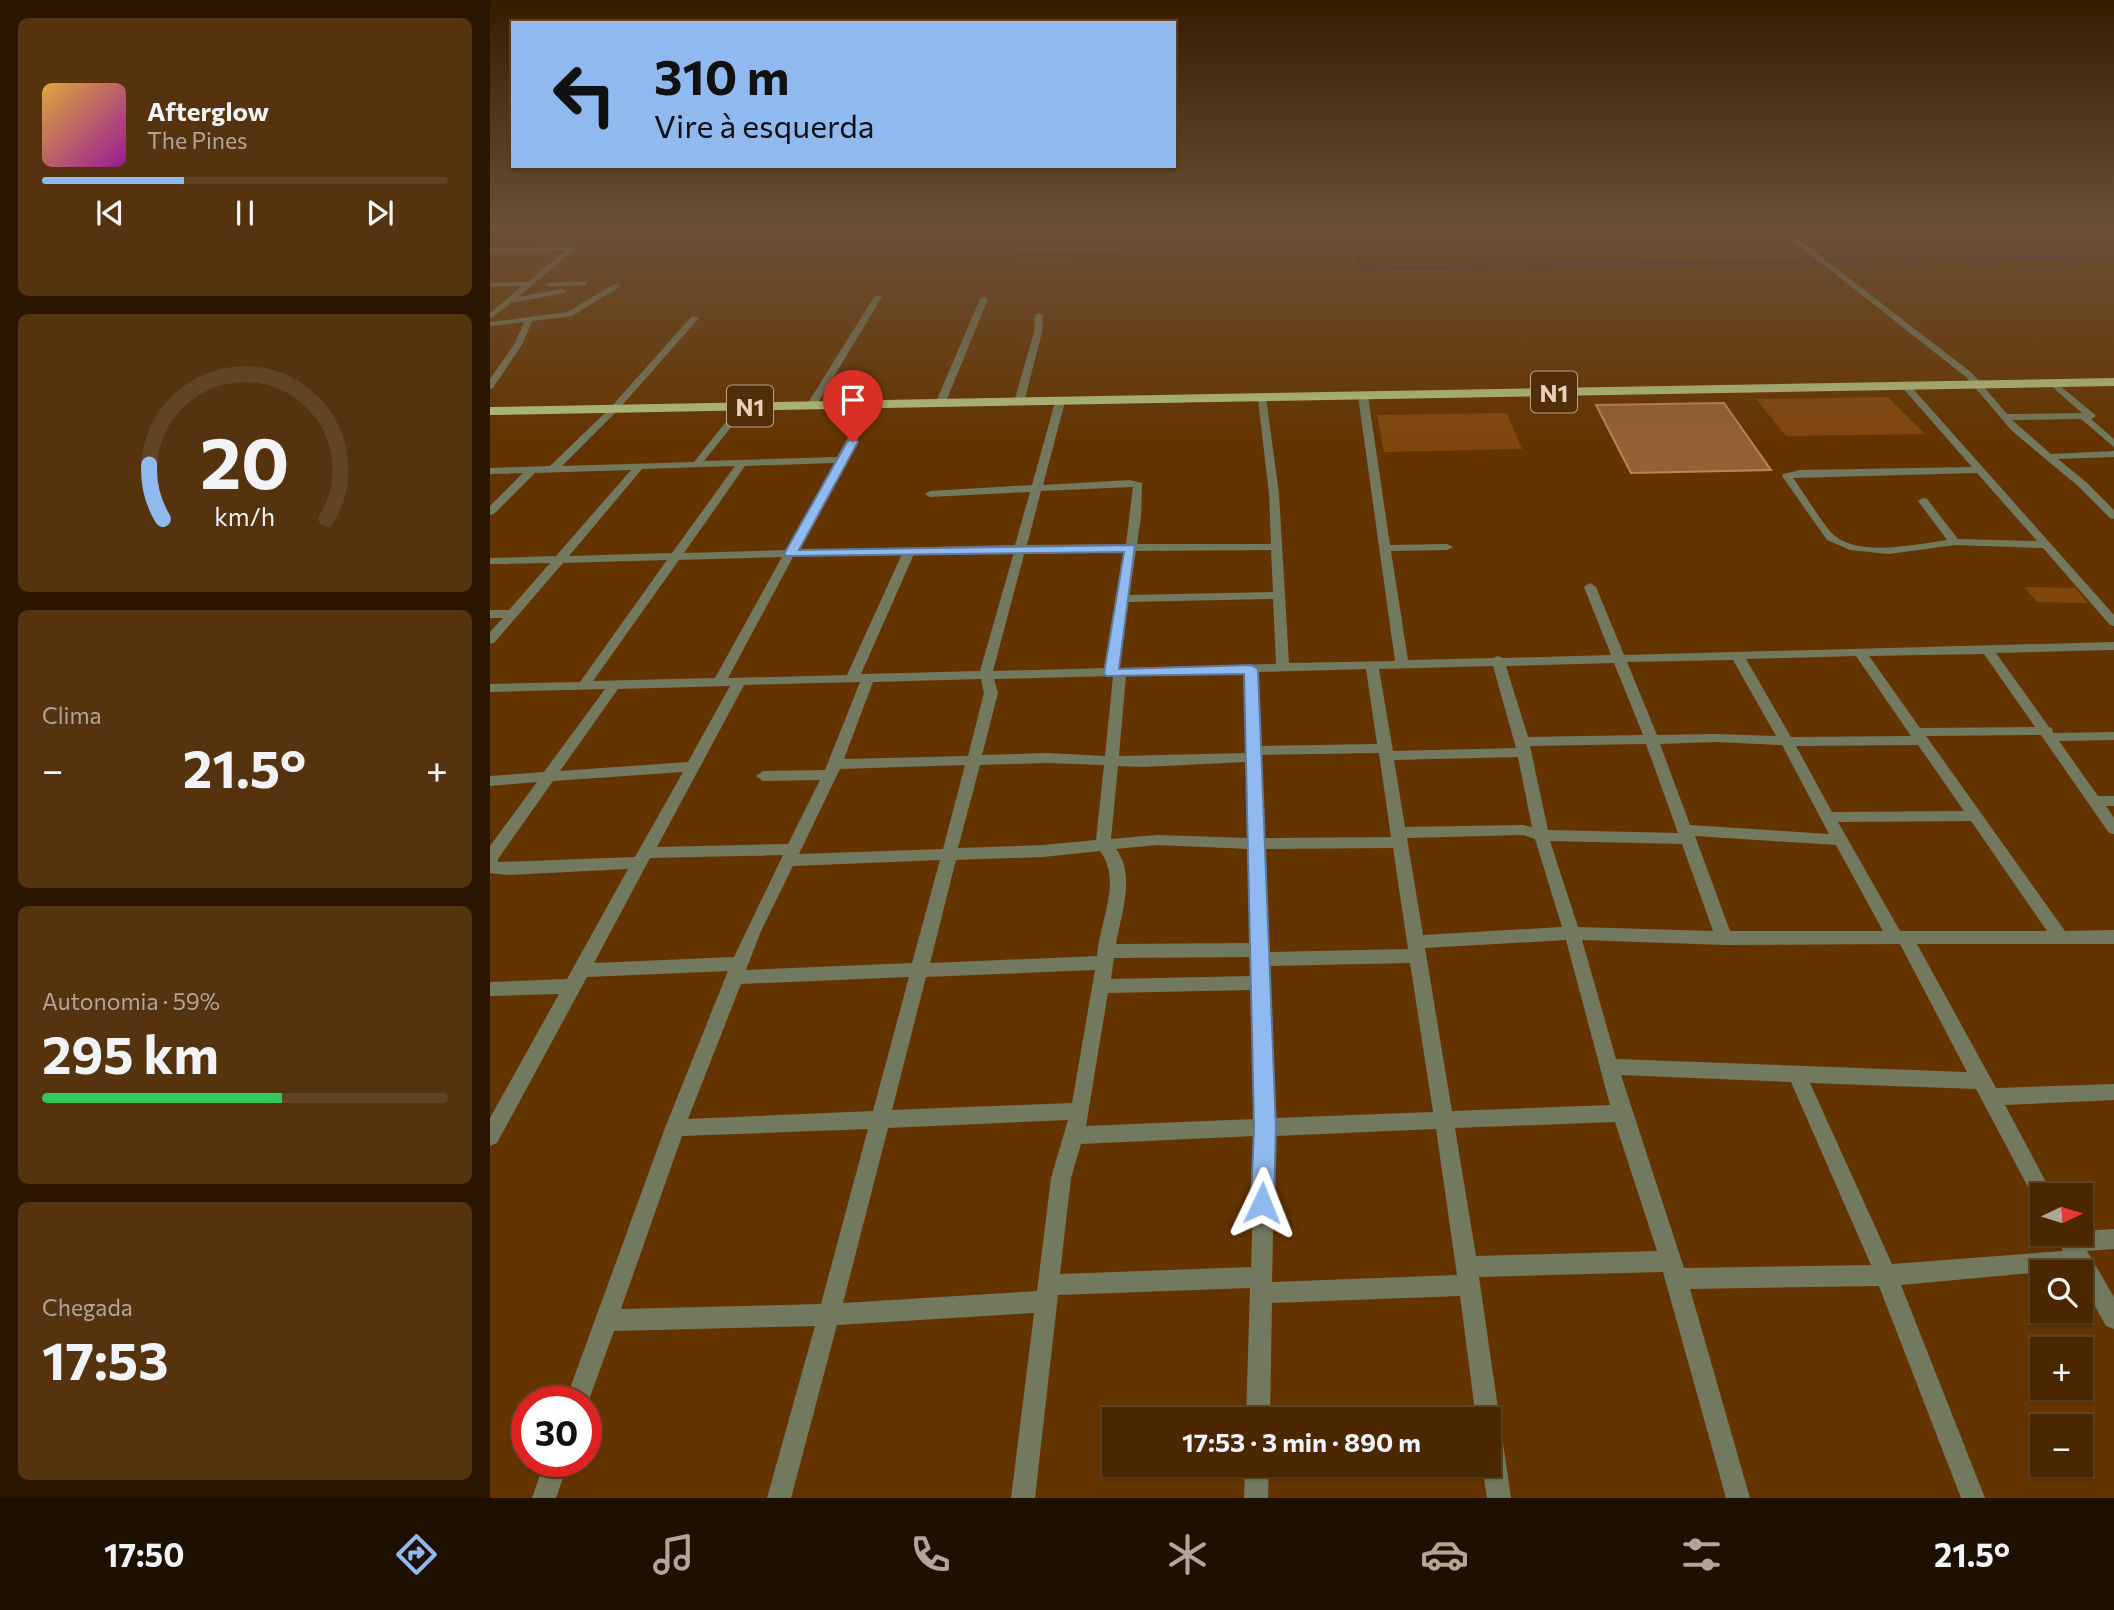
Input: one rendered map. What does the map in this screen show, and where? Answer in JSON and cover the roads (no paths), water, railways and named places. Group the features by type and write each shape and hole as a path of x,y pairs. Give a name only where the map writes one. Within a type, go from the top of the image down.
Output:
{"highway":[{"name":"N1","path":"490,411 1904,384 2112,383"}],"street":[{"path":"490,317 512,299"},
{"path":"510,301 521,299"},
{"path":"490,324 575,313 597,299"},
{"path":"811,406 877,299"},
{"path":"940,404 984,299"},
{"path":"1870,299 1976,383 2004,416 2098,498 2114,516"},
{"path":"1020,402 1038,332 1039,315"},
{"path":"552,470 614,409 695,318"},
{"path":"490,386 519,343 529,319"},
{"path":"2004,416 2091,416 2053,383"},
{"path":"1904,384 2114,621"},
{"path":"1363,396 1402,663"},
{"path":"1263,398 1277,547 1283,668"},
{"path":"779,1498 882,1119 950,855 991,693 985,673 1022,548 1060,402"},
{"path":"719,681 844,460 871,405"},
{"path":"697,464 743,406"},
{"path":"2084,417 2114,444"},
{"path":"2049,457 2114,454"},
{"path":"490,471 844,460"},
{"path":"584,685 743,462"},
{"path":"490,640 638,468"},
{"path":"490,512 532,470"},
{"path":"1979,470 1800,473 1787,476 1831,538 1846,545 1879,551 1955,541 2045,545"},
{"path":"930,494 1130,482 1138,485 1123,599 1103,844 1115,861 1119,878 1080,1111 1061,1178 1023,1498"},
{"path":"2098,498 2114,497"},
{"path":"1923,501 1955,541"},
{"path":"490,561 1022,548 1277,547"},
{"path":"1386,548 1447,547"},
{"path":"583,1386 676,1128 768,898 792,855 832,769 860,679 910,550"},
{"path":"1590,587 1652,740 1724,938"},
{"path":"1123,599 1279,595"},
{"path":"490,614 512,614"},
{"path":"490,688 860,679 985,673 1116,673 1498,660 1988,651 2108,646 2114,659"},
{"path":"1988,651 2114,829"},
{"path":"1860,653 2060,936"},
{"path":"1737,655 1787,740 1839,840 1900,938 1987,1089 2037,1183"},
{"path":"1498,660 1523,747 1541,835 1572,933 1622,1113 1673,1270 1738,1498"},
{"path":"1372,665 1418,949 1486,1407"},
{"path":"1251,669 1265,1128 1258,1407"},
{"path":"490,1137 739,682"},
{"path":"615,684 490,858 496,869 641,858 950,855 1043,851 1157,839 1258,844 1523,830 1541,835 1685,834 1839,840"},
{"path":"763,776 973,760 1110,759 1143,762 1254,754 1386,752 1652,740 2049,734 2114,736"},
{"path":"490,781 693,766"},
{"path":"2095,801 2114,802"},
{"path":"1827,817 1976,816"},
{"path":"490,989 577,978 738,970 920,971 1105,957 1418,949 1572,933 1724,938 2114,937"},
{"path":"1100,986 1261,983"},
{"path":"1610,1067 1796,1073 1987,1089 2114,1093"},
{"path":"1796,1073 1886,1275 1973,1498"},
{"path":"676,1128 1080,1111"},
{"path":"1073,1135 1622,1113"},
{"path":"2093,1242 2114,1239"},
{"path":"606,1320 829,1315 1047,1293 1468,1276 1673,1270 1886,1275 2066,1246"},
{"path":"2073,1246 2114,1318"},
{"path":"544,1498 551,1477"},
{"path":"1256,1498 1257,1477"},
{"path":"1496,1477 1499,1498"}]}
